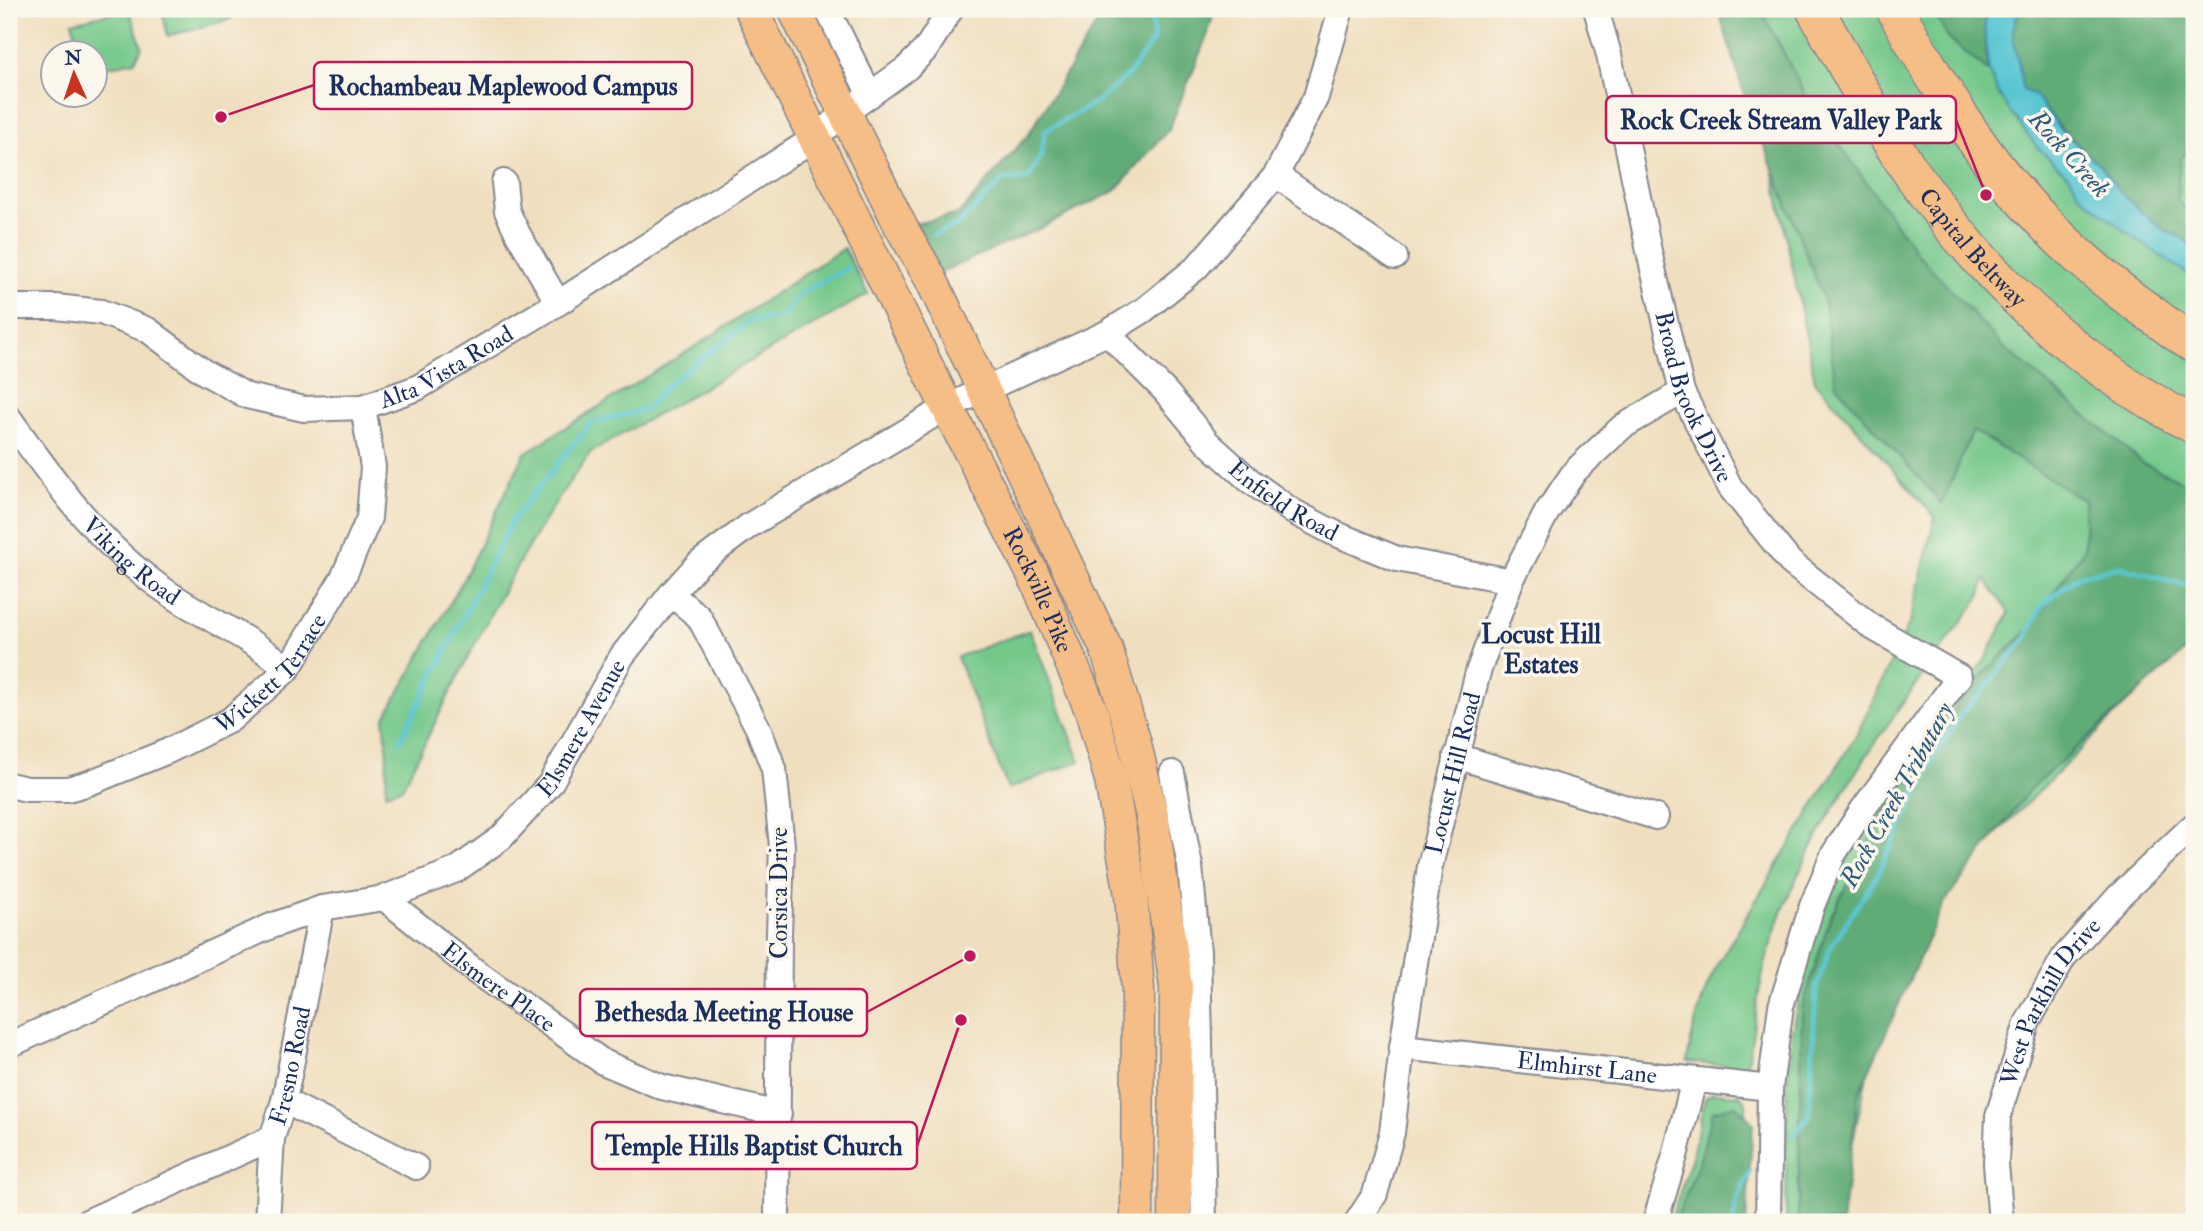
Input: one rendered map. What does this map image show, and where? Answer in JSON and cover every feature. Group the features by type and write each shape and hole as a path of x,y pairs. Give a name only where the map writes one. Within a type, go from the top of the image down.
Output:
{"highway":[{"name":"Capital Beltway","path":"1815,9 1861,93 1909,169 1961,237 2019,302 2079,354 2154,405 2194,425"},
{"path":"1895,9 1922,58 1971,134 2017,192 2073,252 2126,296 2194,344"}],"main road":[{"name":"Rockville Pike","path":"751,9 813,139 1038,584 1091,710 1111,779 1131,895 1138,990 1137,1208"},
{"name":"Rockville Pike","path":"794,9 857,104 901,227 930,277 1106,649 1121,690 1149,804 1176,986 1175,1222"},
{"path":"1137,1208 1149,1222"}],"street":[{"name":"Rockville Pike","path":"827,9 857,104"},
{"name":"Alta Vista Road","path":"9,307 56,307 101,312 148,330 204,372 247,396 304,409 363,407 417,388 558,303 813,139 907,68 926,49 951,9"},
{"path":"1107,333 1144,310 1196,268 1276,175 1316,97 1341,9"},
{"name":"Broad Brook Drive","path":"1596,9 1609,55 1650,256 1682,391 1730,487 1790,562 1872,627 1959,677 1833,855 1812,906 1781,1006 1769,1088"},
{"path":"1276,175 1395,257"},
{"path":"504,182 507,211 558,303"},
{"name":"Elsmere Avenue","path":"9,1045 271,926 322,908 384,898 456,870 501,838 550,784 622,656 671,594 698,565 750,526 947,407 1107,333"},
{"name":"Enfield Road","path":"1107,333 1165,391 1208,443 1249,480 1292,511 1334,533 1397,559 1511,581"},
{"name":"Locust Hill Road","path":"1357,1222 1375,1194 1392,1133 1402,1047 1430,866 1478,672 1511,581 1547,512 1575,471 1622,427 1682,391"},
{"name":"Wickett Terrace","path":"9,785 27,789 68,789 168,751 230,720 288,669 343,578 369,518 373,467 363,407"},
{"name":"Viking Road","path":"9,418 69,502 117,552 158,586 269,653 288,669"},
{"name":"Corsica Drive","path":"671,594 699,617 758,728 774,769 782,846 777,1222"},
{"path":"1456,756 1656,817"},
{"path":"1172,773 1190,866 1198,952 1205,1222"},
{"name":"West Parkhill Drive","path":"2001,1222 1996,1164 1998,1116 2027,1023 2064,957 2118,897 2194,825"},
{"name":"Elsmere Place","path":"384,898 475,971 603,1062 662,1087 779,1114"},
{"name":"Fresno Road","path":"267,1222 272,1138 284,1101 322,908"},
{"name":"Elmhirst Lane","path":"1402,1047 1769,1088"},
{"path":"1655,1222 1694,1080"},
{"path":"1768,1222 1769,1088"},
{"path":"284,1101 416,1167"},
{"path":"87,1222 272,1138"}],"green space":[{"path":"129,9 142,47 135,61 108,66 108,38 77,38 72,22"},
{"path":"161,9 234,9 231,19 168,36"},
{"path":"1106,9 1215,9 1207,36 1169,129 1115,191 1041,228 930,277 901,227 959,214 1028,135"},
{"path":"1718,9 1761,9 1809,102 1917,253 2002,346 2144,464 2194,487 2194,643 2030,789 1944,903 1858,1095 1842,1222 1798,1222 1802,1008 1830,918 1884,811 1967,691 2027,631 2084,549 2084,500 1973,431 1942,504 1836,385 1824,300 1744,94"},
{"path":"1741,9 2194,9 2194,632 1994,836 1932,919 1868,1070 1836,1222 1786,1222 1787,1084 1801,983 1824,909 1857,840 1931,728 1985,660 2009,613 1985,579 1981,595 1895,714 1840,797 1794,883 1776,928 1762,976 1746,1064 1739,1067 1687,1062 1698,1012 1717,965 1858,732 1910,622 1935,517 1815,381"},
{"path":"1932,9 1985,9 1985,43 1989,72 1949,39"},
{"path":"2022,9 2194,9 2194,147 2181,158 2178,200 2194,221 2194,247 2179,236 2169,233 2139,210 2043,106 2023,91 2013,38 2015,21"},
{"path":"844,248 868,294 591,452 563,491 513,574 402,788 386,793 387,746 384,719 463,580 525,453 702,342"},
{"path":"1030,630 1080,761 1008,789 957,657"},
{"path":"1713,1093 1740,1095 1746,1102 1745,1222 1670,1222 1691,1160 1705,1098"},
{"path":"1736,1105 1753,1123 1746,1222 1675,1222 1699,1162 1713,1111"}],"water":[{"name":"Rock Creek","path":"1985,9 2022,9 2015,21 2013,38 2023,90 2034,94 2061,130 2100,165 2121,193 2139,210 2169,233 2179,236 2194,247 2194,278 2134,238 2079,194 2071,178 2037,147 2001,99 1989,72 1985,43"}],"waterway":[{"path":"933,235 958,225 1003,180 1028,179 1041,156 1045,131 1098,101 1129,74 1154,39 1151,9"},
{"path":"400,741 513,519 591,423 647,409 666,386 750,321 783,316 800,293 848,268"},
{"name":"Rock Creek Tributary","path":"1793,1136 1809,1116 1816,988 1830,948 1877,875 1935,756 1961,714 2026,638 2042,605 2078,576 2121,567 2184,585 2194,582"},
{"name":"Rock Creek Tributary","path":"1734,1222 1737,1199 1750,1172"}],"place":[{"name":"Rochambeau Maplewood Campus","path":"221,117"},
{"name":"Rock Creek Stream Valley Park","path":"1986,195"},
{"name":"Bethesda Meeting House","path":"970,956"},
{"name":"Temple Hills Baptist Church","path":"961,1020"}],"district":[{"name":"Locust Hill Estates","path":"1541,650"}]}
